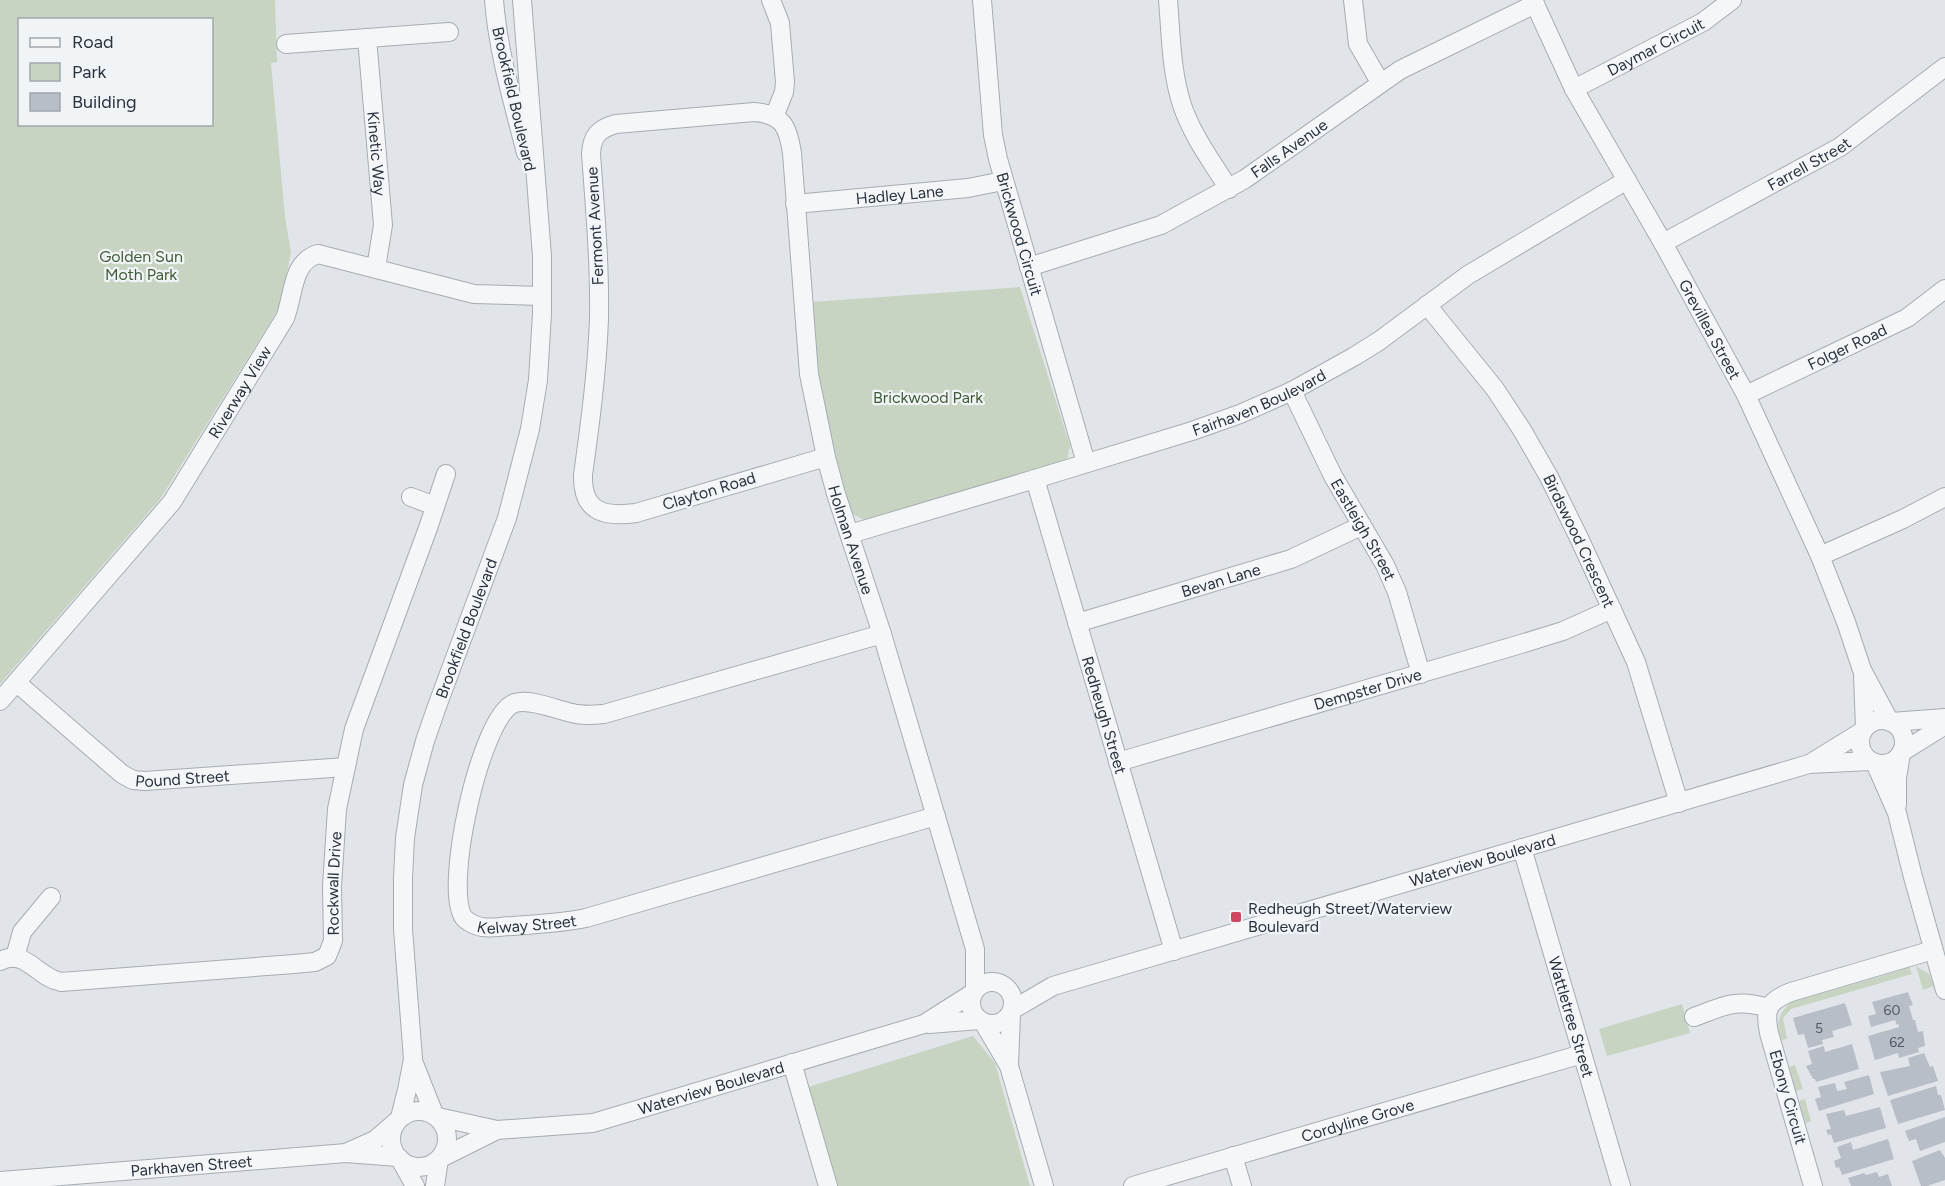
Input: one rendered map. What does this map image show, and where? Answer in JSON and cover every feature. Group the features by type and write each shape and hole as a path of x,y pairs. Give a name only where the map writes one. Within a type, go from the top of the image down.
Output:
{"street":[{"name":"Brookfield Boulevard","path":"398,1119 413,1059 403,929 403,878 405,838 414,785 435,709 507,518 522,466 537,380 542,256 522,0"},
{"path":"771,0 780,23 785,82 777,119"},
{"name":"Brickwood Circuit","path":"982,0 993,135 1003,181 1086,463"},
{"path":"1168,0 1176,83 1182,106 1194,132 1229,189"},
{"path":"1353,0 1358,44 1380,82"},
{"name":"Daymar Circuit","path":"1574,89 1703,22 1732,0"},
{"name":"Brookfield Boulevard","path":"494,2 505,74 538,198"},
{"name":"Falls Avenue","path":"1029,267 1161,225 1229,189 1264,167 1380,82 1429,54 1534,2"},
{"name":"Grevillea Street","path":"1534,2 1574,89 1663,243 1746,395 1820,556 1862,670 1891,722"},
{"path":"286,44 449,32"},
{"name":"Kinetic Way","path":"367,38 383,225 376,268"},
{"name":"Farrell Street","path":"1663,243 1840,147 1945,67"},
{"name":"Fermont Avenue","path":"592,506 587,501 582,488 597,363 599,261 591,142 595,134 616,124 754,112 765,113 777,119"},
{"name":"Holman Avenue","path":"777,119 789,137 809,374 826,457 882,634 975,949 988,969 1003,985"},
{"name":"Fairhaven Boulevard","path":"850,534 1231,418 1292,391 1379,341 1468,275 1627,180"},
{"name":"Hadley Lane","path":"795,204 968,188 1003,181"},
{"name":"Riverway View","path":"0,701 172,502 285,318 300,266 305,260 318,254 474,294 542,296"},
{"name":"Folger Road","path":"1746,395 1907,318 1945,289"},
{"name":"Birdswood Crescent","path":"1427,305 1469,355 1522,430 1549,477 1636,662 1679,803"},
{"name":"Eastleigh Street","path":"1292,391 1334,476 1385,565 1397,592 1421,674"},
{"name":"Clayton Road","path":"592,506 618,515 636,513 826,457"},
{"name":"Rockwall Drive","path":"51,897 22,932 8,959 22,959 48,978 61,982 294,964 322,959 331,950 334,848 338,809 354,729 446,474"},
{"name":"Redheugh Street","path":"1035,479 1174,951"},
{"path":"411,497 435,506"},
{"path":"1820,556 1945,498"},
{"name":"Bevan Lane","path":"1077,623 1291,559 1361,526"},
{"name":"Dempster Drive","path":"1118,762 1563,631 1612,609"},
{"name":"Kelway Street","path":"882,634 604,714 575,714 525,702 508,706 494,729 468,801 459,881 460,912 468,922 483,928 566,922 586,918 936,816"},
{"name":"Grevillea Street","path":"1862,670 1864,730"},
{"name":"Pound Street","path":"17,683 122,774 133,780 346,768"},
{"path":"1945,718 1876,721 1864,730 1860,738 1862,751 1873,762 1897,813 1945,990"},
{"path":"1891,722 1901,732 1904,745 1897,778 1897,813"},
{"path":"1873,762 1881,764 1892,761 1945,725"},
{"name":"Waterview Boulevard","path":"1809,764 1864,730"},
{"name":"Waterview Boulevard","path":"1012,1011 1053,987 1809,764 1873,762"},
{"name":"Wattletree Street","path":"1522,848 1621,1186"},
{"name":"Holman Avenue","path":"974,992 975,949"},
{"path":"1694,1017 1736,1002 1752,1003 1768,1008 1776,999 1791,992 1933,950"},
{"path":"1009,1066 1012,996 1003,985 996,982 984,983 974,992 971,999 972,1011 982,1021 1009,1066 1044,1186"},
{"name":"Waterview Boulevard","path":"1003,985 1053,987"},
{"name":"Waterview Boulevard","path":"924,1024 974,992"},
{"name":"Ebony Circuit","path":"1768,1008 1766,1020 1769,1033 1814,1186"},
{"path":"982,1021 996,1024 1002,1022 1012,1011"},
{"name":"Waterview Boulevard","path":"436,1116 497,1130 593,1123 924,1024 982,1021"},
{"name":"Cordyline Grove","path":"1133,1186 1582,1054"},
{"name":"Brookfield Boulevard","path":"413,1059 436,1116"},
{"path":"792,1063 828,1186"},
{"path":"399,1158 407,1164 424,1167 440,1158 446,1150 447,1132 436,1116 426,1111 416,1110 407,1113 398,1119 391,1139 393,1148 399,1158 416,1186"},
{"name":"Parkhaven Street","path":"346,1152 375,1140 398,1119"},
{"name":"Waterview Boulevard","path":"440,1158 497,1130"},
{"name":"Parkhaven Street","path":"0,1181 346,1152 399,1158"},
{"path":"1233,1156 1242,1186"},
{"path":"435,1186 440,1158"}],"green space":[{"name":"Golden Sun Moth Park","path":"0,0 275,0 277,62 271,63 285,217 291,252 282,299 276,313 160,499 0,684"},
{"name":"Brickwood Park","path":"1020,287 1070,446 1066,464 868,522 851,513 822,403 811,302"},
{"path":"1909,966 1912,974 1791,1009 1783,1018 1787,1039 1782,1040 1778,1024 1783,1011 1791,1002"},
{"path":"1916,966 1929,974 1934,986 1923,990"},
{"path":"1682,1004 1690,1033 1607,1056 1599,1029"},
{"path":"973,1036 995,1063 1030,1186 838,1186 808,1087"},
{"path":"1795,1065 1803,1089 1796,1091 1789,1067"},
{"path":"1805,1099 1811,1121 1806,1124 1799,1101"}],"building":[{"path":"1908,992 1913,1005 1909,1006 1913,1020 1915,1020 1918,1032 1923,1031 1925,1046 1918,1048 1919,1052 1899,1058 1898,1053 1875,1060 1868,1036 1899,1027 1899,1024 1897,1025 1895,1020 1871,1027 1868,1016 1876,1014 1872,1002"},
{"path":"1845,1003 1852,1025 1832,1031 1834,1037 1822,1040 1823,1044 1808,1048 1804,1034 1798,1035 1793,1018"},
{"path":"1852,1044 1859,1069 1816,1082 1813,1079 1806,1066 1812,1064 1808,1051 1824,1046 1825,1052"},
{"path":"1924,1053 1930,1067 1933,1066 1938,1081 1888,1096 1880,1072 1910,1066 1908,1058"},
{"path":"1869,1075 1874,1094 1819,1111 1815,1099 1821,1097 1818,1087 1835,1083 1837,1091 1847,1089 1844,1082"},
{"path":"1936,1086 1945,1110 1898,1124 1890,1100"},
{"path":"1880,1107 1886,1128 1834,1143 1831,1134 1828,1135 1826,1130 1831,1129 1826,1114 1844,1110 1846,1116"},
{"path":"1945,1117 1945,1142 1920,1151 1916,1139 1909,1141 1905,1131"},
{"path":"1888,1139 1894,1159 1842,1175 1839,1167 1836,1168 1834,1161 1841,1158 1837,1147 1851,1142 1853,1150"},
{"path":"1940,1150 1945,1158 1945,1180 1921,1186 1912,1161"},
{"path":"1877,1172 1879,1177 1888,1174 1892,1186 1851,1186 1848,1178 1864,1173 1866,1175"}],"place":[{"name":"Redheugh Street/Waterview Boulevard","path":"1236,917"}]}
